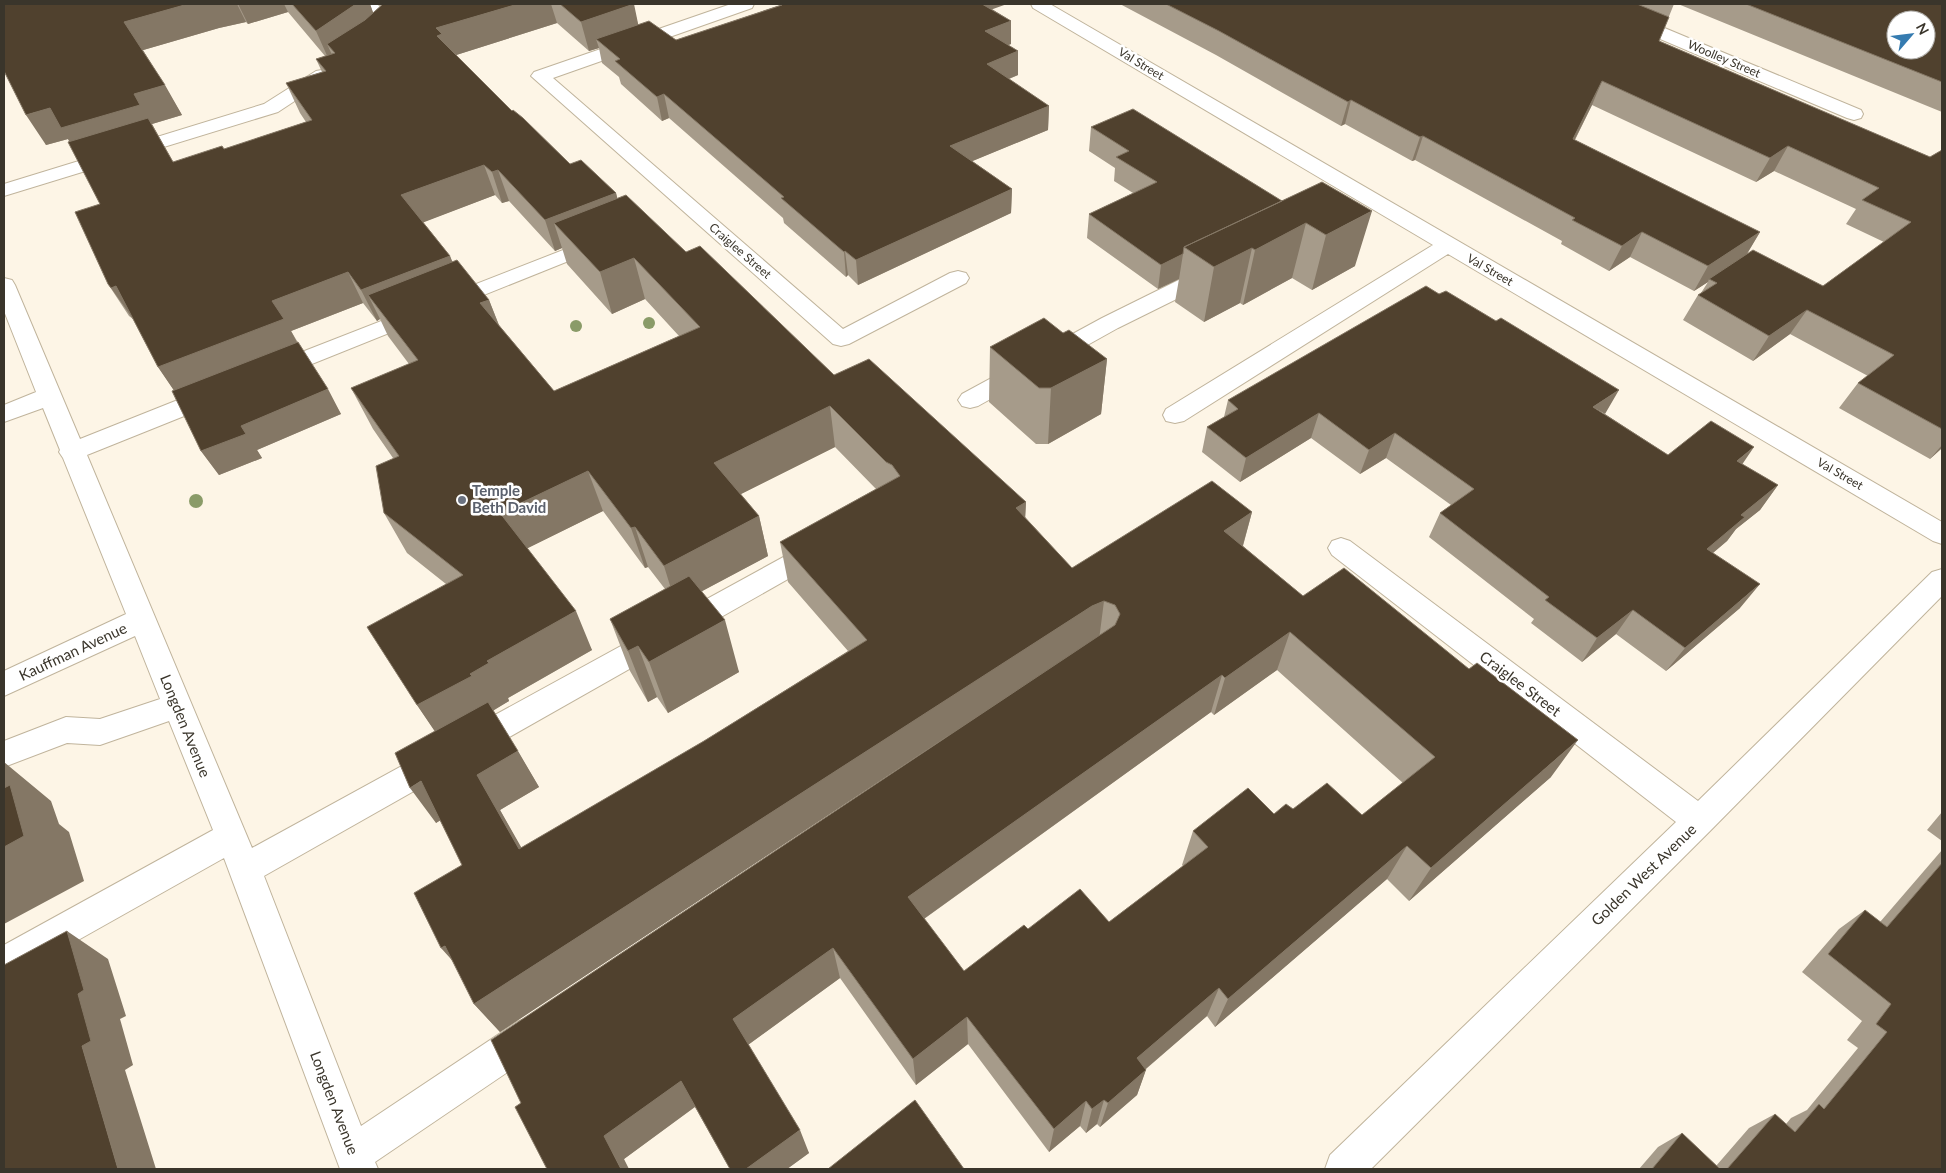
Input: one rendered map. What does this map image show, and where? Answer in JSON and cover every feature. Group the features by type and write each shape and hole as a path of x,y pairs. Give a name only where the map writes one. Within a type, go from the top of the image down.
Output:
{"street":[{"path":"360,49 391,26 368,4"},
{"name":"Craiglee Street","path":"746,4 695,14 540,76 841,339 958,278"},
{"name":"Val Street","path":"1039,4 1356,200 1447,244 1942,534"},
{"name":"Woolley Street","path":"1593,4 1854,114"},
{"path":"4,190 272,108 336,65"},
{"path":"71,452 621,233"},
{"path":"1175,415 1447,244"},
{"path":"970,400 1110,323 1226,265"},
{"name":"Longden Avenue","path":"4,285 10,315 50,396 71,452 245,869 356,1162"},
{"path":"4,414 50,396"},
{"path":"245,869 841,537"},
{"name":"Craiglee Street","path":"1341,548 1700,821"},
{"name":"Golden West Avenue","path":"1344,1169 1700,821 1942,579"},
{"name":"Kauffman Avenue","path":"4,684 142,620"},
{"path":"4,754 66,730 100,732 177,706"},
{"path":"4,963 231,837"},
{"path":"356,1162 552,1021"}],"building":[{"path":"4,4 188,4 124,22 165,85 134,94 140,105 61,128 50,108 26,115 4,71"},
{"path":"292,4 356,4 316,31"},
{"path":"383,4 518,4 436,28 442,34 437,36 512,111 523,118 570,164 581,160 616,193 545,220 498,170 492,172 484,165 401,195 450,256 361,290 348,272 272,301 284,319 158,367 116,286 111,288 108,284 75,212 100,204 68,142 148,118 173,162 222,146 224,149 312,120 286,83 326,71 316,59 335,53 327,44 365,20"},
{"path":"560,4 634,4 581,22"},
{"path":"780,4 982,4 1011,21 985,31 1018,51 987,64 1049,106 950,146 1012,189 856,260 781,198 784,197 664,94 657,97 615,61 620,59 596,39 649,21 676,40 782,5"},
{"path":"1166,4 1637,4 1669,17 1659,41 1930,157 1942,150 1942,429 1858,383 1894,355 1807,310 1769,336 1698,295 1717,283 1709,279 1753,250 1823,286 1911,222 1862,200 1879,188 1788,146 1770,158 1602,81 1573,139 1760,232 1708,266 1642,232 1622,246 1572,220 1575,218 1423,136 1420,137 1351,100 1348,102"},
{"path":"1746,4 1942,4 1942,82 1887,60 1936,60 1936,10 1886,10 1886,60"},
{"path":"1133,109 1282,201 1184,247 1183,254 1161,265 1089,214 1157,182 1116,157 1129,151 1091,127"},
{"path":"1322,182 1372,211 1326,235 1306,223 1255,250 1252,248 1214,267 1184,247"},
{"path":"626,195 686,252 700,246 834,375 869,359 1026,502 1016,508 1072,568 1212,481 1252,512 1224,531 1303,596 1344,568 1469,669 1477,663 1578,740 1431,868 1407,846 1228,999 1219,988 1137,1058 1146,1070 1108,1103 1104,1100 1092,1109 1086,1101 1054,1129 967,1017 913,1059 833,948 733,1019 800,1130 746,1169 730,1169 681,1081 604,1136 621,1169 547,1169 515,1107 521,1103 491,1040 1115,625 1120,614 1115,605 1104,601 1092,606 474,1004 445,946 441,948 414,893 462,865 421,781 410,788 395,753 488,702 518,751 477,775 519,849 704,741 867,640 780,542 900,476 892,465 886,462 830,406 714,463 759,516 664,566 635,527 631,528 588,471 500,513 576,611 487,661 489,663 470,674 472,676 417,705 367,627 463,575 384,513 376,466 399,456 351,388 418,360 368,295 457,260 489,300 480,303 554,391 700,327 634,258 600,272 554,223","holes":["1290,632 1435,757 1362,815 1327,783 1293,809 1286,804 1274,814 1248,788 1193,831 1208,847 1109,922 1080,889 1028,929 1024,925 964,971 908,897 1222,675 1225,678"]},
{"path":"1426,286 1439,294 1446,291 1496,321 1501,318 1619,390 1593,407 1668,455 1711,421 1754,447 1737,461 1778,485 1741,515 1745,517 1707,549 1760,584 1685,648 1633,610 1597,638 1545,600 1549,597 1440,513 1474,489 1395,433 1369,450 1319,413 1246,458 1207,427 1238,409 1228,400"},
{"path":"1044,318 1063,333 1069,330 1107,359 1051,388 1039,388 990,347"},
{"path":"298,342 328,389 241,426 246,434 201,451 172,391"},
{"path":"689,576 725,620 649,662 638,646 628,651 610,619"},
{"path":"10,785 24,836 4,847 4,788"},
{"path":"1942,863 1942,1169 1727,1169 1775,1114 1795,1132 1819,1104 1824,1109 1887,1032 1876,1024 1891,1004 1828,954 1865,910 1887,927"},
{"path":"67,931 84,990 78,994 91,1041 82,1046 118,1169 4,1169 4,965"},
{"path":"915,1100 964,1169 828,1169"},
{"path":"1682,1133 1720,1169 1652,1169"}],"place":[{"name":"Temple Beth David","path":"462,500"}]}
